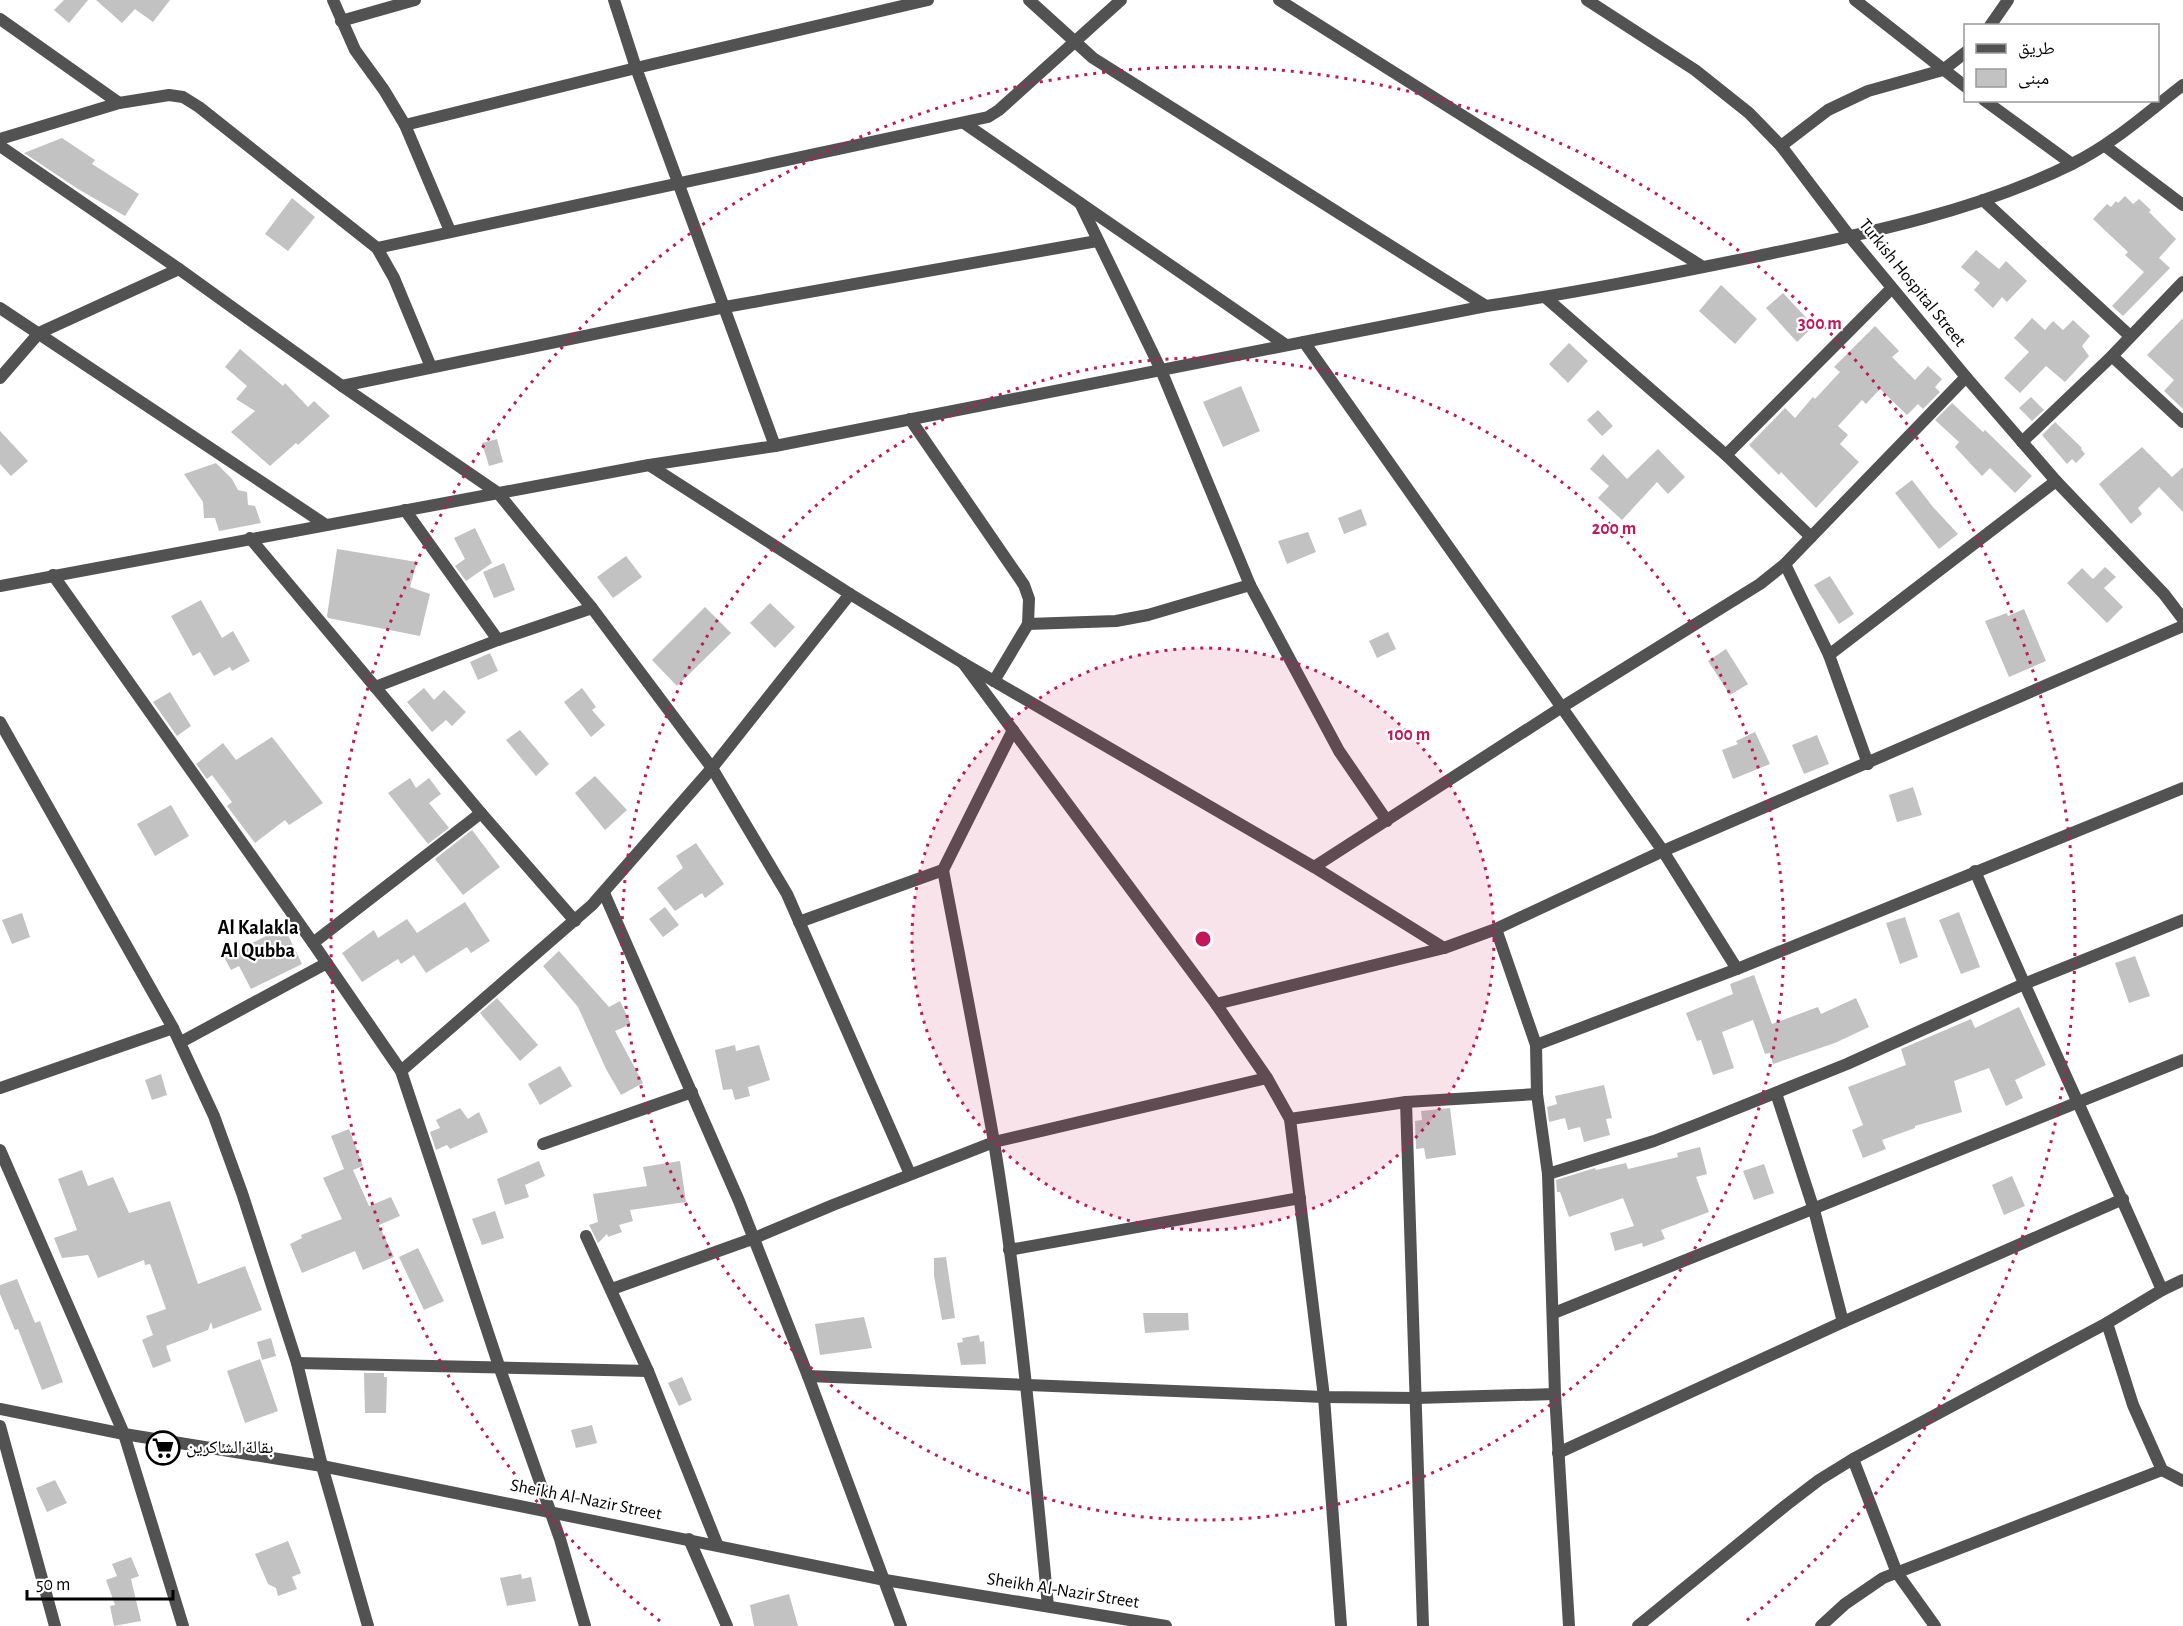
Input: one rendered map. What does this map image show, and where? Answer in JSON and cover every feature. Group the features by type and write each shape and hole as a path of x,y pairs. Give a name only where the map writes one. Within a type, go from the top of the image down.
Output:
{"street":[{"path":"333,0 356,50 405,125 450,231"},
{"path":"341,21 415,0"},
{"path":"614,0 636,68 775,446"},
{"path":"405,125 928,0"},
{"path":"1029,0 1093,58 1486,306"},
{"path":"377,248 988,117 999,110 1121,0"},
{"path":"1279,0 1704,267"},
{"name":"Turkish Hospital Street","path":"1587,0 1695,70 1749,113 1781,146 1891,289 2056,481 2164,594 2183,619"},
{"path":"1855,0 1964,86"},
{"path":"1991,24 2008,0"},
{"path":"0,19 119,103"},
{"path":"1781,146 1828,110 1868,91 1943,70 1964,53"},
{"path":"0,586 649,465 775,446 1850,237 1983,200 2072,164 2105,146 2183,85"},
{"path":"0,139 119,103 169,95 183,97 199,107 377,248 394,278 431,367"},
{"path":"1987,102 2072,164"},
{"path":"964,123 1286,345"},
{"path":"0,146 498,493 592,608 712,768 787,894 910,1174"},
{"path":"2105,146 2183,205"},
{"path":"1983,200 2130,336"},
{"path":"1080,203 1161,370 1250,585 1339,751 1387,821"},
{"path":"342,386 725,307 1098,241"},
{"path":"0,378 39,333 179,269"},
{"path":"2022,442 2112,356 2183,282"},
{"path":"1726,455 1891,289"},
{"path":"1545,297 1726,455 1811,537"},
{"path":"0,308 326,525"},
{"path":"1304,342 1663,851 1737,969"},
{"path":"2112,356 2183,422"},
{"path":"1314,867 1562,707 1761,584 1785,564 1966,377"},
{"path":"910,419 1024,585 1029,599 1028,624 994,681"},
{"path":"649,465 850,594 963,663 1314,867 1444,948"},
{"path":"1829,656 2056,481"},
{"path":"405,510 498,640"},
{"path":"250,538 575,921"},
{"path":"1785,564 1829,656 1868,764"},
{"path":"53,575 401,1071 549,1511 585,1626"},
{"path":"1028,624 1116,621 1148,615 1250,585"},
{"path":"401,1071 575,921 604,893 712,768 850,594"},
{"path":"375,687 498,640 592,608"},
{"path":"1216,1004 1444,948 1496,929 1663,851 2183,626"},
{"path":"963,663 1216,1004 1267,1078 1290,1119 1324,1397 1341,1626"},
{"path":"0,723 181,1042 214,1116 242,1193 297,1363 322,1466 368,1626"},
{"path":"1013,730 943,870 994,1142 1010,1250 1027,1384 1048,1606"},
{"path":"1536,1045 1737,969 2183,788"},
{"path":"313,943 481,813"},
{"path":"800,922 943,870"},
{"path":"1975,871 2162,1290"},
{"path":"604,893 739,1201 752,1239 808,1376 901,1626"},
{"path":"1548,1173 1654,1141 1776,1093 2024,984 2183,920"},
{"path":"1496,929 1536,1045 1537,1094 1548,1173 1555,1394 1569,1626"},
{"path":"181,1042 327,963"},
{"path":"0,1088 173,1028"},
{"path":"1554,1313 2183,1060"},
{"path":"612,1289 752,1239 994,1142 1267,1078"},
{"path":"543,1144 692,1092"},
{"path":"1776,1093 1814,1210 1843,1322"},
{"path":"1290,1119 1407,1102 1537,1094"},
{"path":"1407,1102 1423,1626"},
{"path":"0,1150 124,1434 183,1626"},
{"path":"1010,1250 1300,1198"},
{"path":"1558,1453 1843,1322 2123,1199"},
{"path":"586,1236 648,1371 717,1544"},
{"path":"1638,1626 1819,1480 1853,1459 2183,1280"},
{"path":"2107,1323 2133,1405 2162,1470 2183,1481"},
{"path":"297,1363 648,1371"},
{"path":"808,1376 1324,1397 1416,1398 1555,1394"},
{"name":"Sheikh Al-Nazir Street","path":"0,1409 124,1434 322,1466 717,1544 885,1580 1166,1626"},
{"path":"0,1426 55,1626"},
{"path":"1853,1459 1897,1573 1935,1626"},
{"path":"1821,1626 1866,1588 1883,1578 2162,1470"},
{"path":"689,1539 727,1626"}],"building":[{"path":"64,0 88,0 69,23 54,10"},
{"path":"96,0 170,0 153,22 135,9 122,23"},
{"path":"62,138 95,160 92,164 139,194 125,216 78,189 24,153"},
{"path":"2125,196 2133,204 2139,199 2176,239 2159,258 2170,268 2123,316 2112,306 2144,272 2125,255 2128,252 2093,219 2107,204 2111,207"},
{"path":"292,198 315,217 288,251 265,234"},
{"path":"1976,250 1999,269 2006,261 2027,281 2007,302 2002,297 1993,308 1974,290 1980,283 1961,267"},
{"path":"1721,285 1757,319 1735,344 1699,311"},
{"path":"1783,293 1814,326 1797,342 1766,308"},
{"path":"2032,318 2045,330 2053,321 2063,330 2073,320 2090,336 2082,346 2089,356 2065,382 2046,366 2020,393 2004,378 2029,352 2014,338"},
{"path":"2183,318 2183,409 2164,391 2174,380 2147,355"},
{"path":"1875,326 1899,351 1892,357 1915,380 1928,366 1942,379 1935,387 1940,392 1923,409 1918,404 1907,415 1880,389 1866,404 1862,400 1838,426 1848,435 1840,444 1859,462 1816,508 1781,472 1779,475 1749,445 1785,408 1795,418 1813,397 1815,399 1840,372 1834,367"},
{"path":"1569,343 1588,361 1568,383 1549,364"},
{"path":"240,349 283,386 285,383 308,407 314,401 330,416 270,466 231,432 255,411 236,399 247,386 225,367"},
{"path":"1241,386 1260,431 1223,447 1203,402"},
{"path":"2031,397 2044,410 2032,421 2019,408"},
{"path":"1952,403 1983,432 1985,430 2032,476 2015,493 1990,468 1982,476 1955,447 1959,442 1935,420"},
{"path":"1598,410 1613,426 1602,436 1587,420"},
{"path":"2055,422 2082,448 2085,454 2076,463 2072,459 2067,464 2042,435"},
{"path":"0,431 28,461 11,476 0,464"},
{"path":"497,439 503,462 489,466 482,443"},
{"path":"2142,447 2172,477 2183,467 2183,512 2159,487 2138,508 2142,514 2131,524 2099,484"},
{"path":"1658,449 1685,477 1668,494 1657,482 1622,520 1598,498 1609,486 1590,469 1603,454 1627,479"},
{"path":"216,463 232,479 238,490 247,492 248,505 255,506 261,523 219,531 215,518 204,518 203,502 184,474"},
{"path":"1912,480 1958,534 1939,549 1895,493"},
{"path":"1361,509 1367,525 1344,534 1338,518"},
{"path":"475,528 492,563 466,581 455,566 465,559 454,538"},
{"path":"1308,532 1316,552 1287,564 1278,541"},
{"path":"337,549 417,562 410,587 430,594 420,636 328,618"},
{"path":"626,556 642,577 613,598 597,577"},
{"path":"504,563 515,590 494,598 483,572"},
{"path":"2105,567 2116,577 2104,588 2123,607 2107,623 2067,583 2082,568 2093,579"},
{"path":"1830,576 1854,614 1839,624 1814,585"},
{"path":"201,600 222,638 233,631 250,661 232,671 230,667 214,676 200,652 193,656 171,616"},
{"path":"770,603 795,627 775,648 750,623"},
{"path":"705,607 731,633 677,686 652,660"},
{"path":"2024,609 2046,661 2009,677 1985,621 2007,613 2008,616"},
{"path":"1388,632 1396,649 1377,658 1369,641"},
{"path":"1726,649 1748,684 1730,695 1708,661"},
{"path":"490,653 498,671 478,680 470,662"},
{"path":"424,688 434,700 444,690 466,712 452,726 446,720 432,732 407,702"},
{"path":"582,688 596,707 592,710 605,725 591,737 564,702"},
{"path":"170,692 191,726 177,736 153,702"},
{"path":"520,730 549,764 536,776 506,740"},
{"path":"1755,732 1770,764 1733,779 1722,750 1738,744 1736,741"},
{"path":"1817,735 1829,764 1804,774 1792,745"},
{"path":"272,737 323,803 289,825 285,820 255,843 227,806 232,802 212,775 207,779 196,764 223,743 236,760"},
{"path":"595,776 627,810 605,830 575,793"},
{"path":"410,778 416,788 429,778 441,794 429,803 449,828 428,844 388,793"},
{"path":"1913,787 1922,815 1897,822 1889,795"},
{"path":"171,805 189,836 155,856 137,824"},
{"path":"472,830 500,867 463,895 435,859"},
{"path":"696,843 724,884 705,898 702,893 675,911 657,888 683,868 676,856"},
{"path":"465,902 490,941 471,953 467,947 426,973 414,955 401,964 398,959 362,982 342,953 374,930 378,938 407,919 417,933"},
{"path":"665,907 679,925 663,937 649,919"},
{"path":"1959,912 1980,967 1961,974 1939,920"},
{"path":"22,913 30,937 12,944 2,920"},
{"path":"1905,917 1918,957 1900,964 1886,923"},
{"path":"284,927 302,964 251,989 239,966 231,970 224,957"},
{"path":"559,951 609,1007 620,1001 631,1024 615,1031 643,1083 621,1095 606,1069 578,1007 543,966"},
{"path":"2135,956 2150,996 2129,1003 2115,963"},
{"path":"1754,975 1772,1024 1818,1007 1821,1014 1856,998 1869,1027 1835,1043 1773,1064 1770,1053 1765,1054 1753,1020 1722,1032 1734,1068 1713,1075 1701,1040 1697,1041 1686,1013 1733,994 1730,984"},
{"path":"497,998 538,1045 520,1061 480,1013"},
{"path":"2019,1007 2046,1065 2015,1080 2023,1098 2006,1106 1989,1068 1954,1081 1962,1112 1915,1126 1915,1128 1882,1140 1886,1149 1863,1158 1852,1130 1863,1125 1848,1087 1906,1065 1901,1049 1971,1019 1975,1028"},
{"path":"735,1045 736,1051 759,1045 770,1080 748,1087 750,1096 735,1100 732,1089 723,1090 715,1050"},
{"path":"560,1066 572,1086 540,1105 528,1084"},
{"path":"161,1074 167,1095 152,1100 145,1080"},
{"path":"1604,1085 1612,1118 1606,1119 1610,1135 1584,1142 1580,1127 1568,1130 1565,1118 1549,1122 1547,1107 1557,1104 1555,1096"},
{"path":"460,1108 468,1119 479,1112 488,1132 450,1149 447,1145 436,1150 430,1132 440,1128 436,1120"},
{"path":"1450,1108 1456,1155 1426,1159 1424,1148 1416,1149 1415,1121 1422,1120 1421,1111"},
{"path":"349,1129 363,1166 353,1170 369,1206 391,1197 400,1216 379,1225 394,1257 363,1270 355,1251 302,1273 290,1244 302,1238 301,1235 342,1219 323,1178 344,1169 331,1136"},
{"path":"1700,1147 1707,1174 1696,1177 1709,1212 1661,1230 1665,1239 1643,1247 1642,1243 1615,1251 1610,1233 1634,1226 1623,1198 1569,1217 1560,1192 1557,1192 1556,1180 1595,1168 1596,1170 1626,1163 1628,1169 1678,1157 1677,1153"},
{"path":"539,1161 545,1176 525,1185 529,1197 505,1205 497,1179"},
{"path":"680,1161 686,1202 630,1210 633,1221 619,1225 622,1232 608,1237 607,1234 598,1243 589,1225 598,1222 593,1194 647,1186 643,1167"},
{"path":"1764,1164 1774,1193 1754,1200 1743,1171"},
{"path":"82,1170 88,1186 113,1177 129,1213 170,1201 198,1284 245,1266 262,1310 213,1329 211,1322 208,1330 166,1346 171,1361 153,1368 142,1340 153,1335 146,1316 166,1309 150,1264 145,1265 144,1260 98,1278 88,1255 62,1258 54,1238 77,1230 58,1179"},
{"path":"2012,1176 2025,1206 2004,1215 1992,1185"},
{"path":"495,1211 504,1238 482,1245 472,1219"},
{"path":"418,1248 444,1301 424,1310 399,1257"},
{"path":"946,1257 955,1318 942,1320 934,1276 934,1258"},
{"path":"17,1279 35,1323 40,1321 63,1382 42,1390 18,1329 15,1330 0,1294 0,1285"},
{"path":"1143,1313 1188,1313 1189,1330 1145,1333"},
{"path":"864,1317 872,1348 820,1355 815,1324"},
{"path":"979,1335 980,1342 984,1341 986,1364 961,1365 957,1343 963,1342 962,1338"},
{"path":"271,1338 276,1356 262,1360 257,1342"},
{"path":"260,1359 278,1411 245,1423 227,1371"},
{"path":"364,1373 384,1373 384,1377 387,1377 386,1413 365,1413"},
{"path":"682,1377 692,1400 679,1406 668,1383"},
{"path":"592,1425 597,1443 576,1448 571,1430"},
{"path":"55,1480 67,1503 47,1512 36,1488"},
{"path":"288,1541 301,1573 292,1577 297,1589 278,1596 276,1588 268,1584 255,1554"},
{"path":"131,1557 139,1576 131,1579 141,1621 114,1626 110,1606 115,1605 106,1580 117,1576 112,1564"},
{"path":"521,1574 522,1579 531,1577 536,1601 507,1606 500,1578"},
{"path":"789,1594 798,1626 754,1626 750,1605"}],"place":[{"name":"بقالة الشاكرين","path":"163,1448"}],"district":[{"name":"Al Kalakla Al Qubba","path":"258,940"}]}
